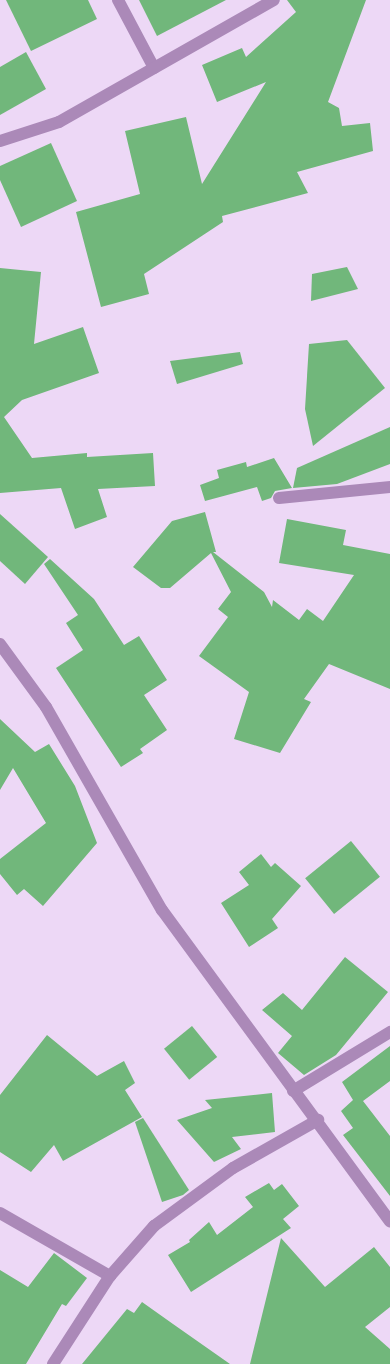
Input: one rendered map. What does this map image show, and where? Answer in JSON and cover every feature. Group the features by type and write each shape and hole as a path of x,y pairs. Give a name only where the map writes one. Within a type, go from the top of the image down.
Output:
{"street":[{"path":"118,0 154,68"},
{"path":"0,141 59,122 274,0"},
{"path":"279,498 390,487"},
{"path":"0,644 46,707 162,910 293,1091 318,1120 390,1222"},
{"path":"293,1091 390,1032"},
{"path":"53,1364 110,1276 154,1226 233,1168 318,1120"},
{"path":"0,1213 110,1276"}],"building":[{"path":"6,0 88,0 97,19 31,51"},
{"path":"139,0 226,0 157,36"},
{"path":"287,0 366,0 328,102 339,108 342,126 370,123 373,151 297,172 308,193 222,216 223,222 144,274 149,294 101,307 76,212 140,194 125,131 186,117 202,184 266,82 217,102 202,65 242,48 246,57 296,12"},
{"path":"26,52 46,89 0,115 0,67"},
{"path":"51,143 77,201 21,227 0,180 0,166"},
{"path":"347,267 358,289 311,301 312,274"},
{"path":"0,268 41,272 34,344 83,327 99,373 22,400 4,417 32,458 87,453 87,457 153,453 155,486 98,489 107,517 75,529 61,488 0,493"},
{"path":"347,340 385,388 313,446 305,409 309,344"},
{"path":"240,352 243,364 177,384 170,361"},
{"path":"390,427 390,464 337,484 293,488 297,468"},
{"path":"274,458 292,488 275,491 271,498 262,501 257,487 205,501 200,485 219,478 217,470 246,462 247,467"},
{"path":"205,512 216,552 213,552 264,592 272,607 273,600 299,620 307,609 323,621 354,575 279,563 287,519 346,530 343,545 390,554 390,689 329,664 304,699 311,702 280,753 234,739 249,692 199,656 228,617 218,609 231,592 211,553 170,588 161,588 133,567 172,521"},
{"path":"0,514 48,557 25,584 0,561"},
{"path":"50,559 94,599 124,645 139,636 167,680 144,695 167,730 140,749 143,753 121,767 56,668 83,650 66,623 78,615 44,564"},
{"path":"0,719 35,752 49,744 75,786 97,843 43,906 24,889 17,895 0,874 0,859 46,823 13,768 0,790"},
{"path":"351,841 380,877 334,914 305,878"},
{"path":"261,854 271,867 275,863 301,886 272,919 278,928 249,947 221,903 249,885 239,872"},
{"path":"345,957 388,992 336,1055 304,1075 278,1053 292,1036 262,1010 283,993 302,1010"},
{"path":"192,1026 217,1057 189,1080 164,1049"},
{"path":"47,1035 97,1076 124,1061 135,1083 125,1090 142,1117 63,1161 54,1145 31,1172 0,1152 0,1095"},
{"path":"390,1046 390,1081 363,1101 390,1136 390,1196 343,1135 353,1128 341,1111 353,1100 342,1082"},
{"path":"272,1093 275,1132 232,1137 241,1149 214,1162 177,1120 212,1108 205,1100"},
{"path":"143,1118 189,1190 183,1195 162,1202 135,1122"},
{"path":"269,1183 274,1190 282,1184 299,1206 283,1219 291,1228 191,1292 168,1255 190,1242 189,1240 209,1222 217,1235 253,1207 245,1197"},
{"path":"281,1238 325,1287 374,1247 390,1267 390,1307 365,1327 390,1349 390,1364 250,1364"},
{"path":"54,1253 87,1278 66,1306 62,1304 26,1364 0,1364 0,1270 28,1287"},
{"path":"142,1302 230,1364 82,1364 127,1309 134,1313"}]}
